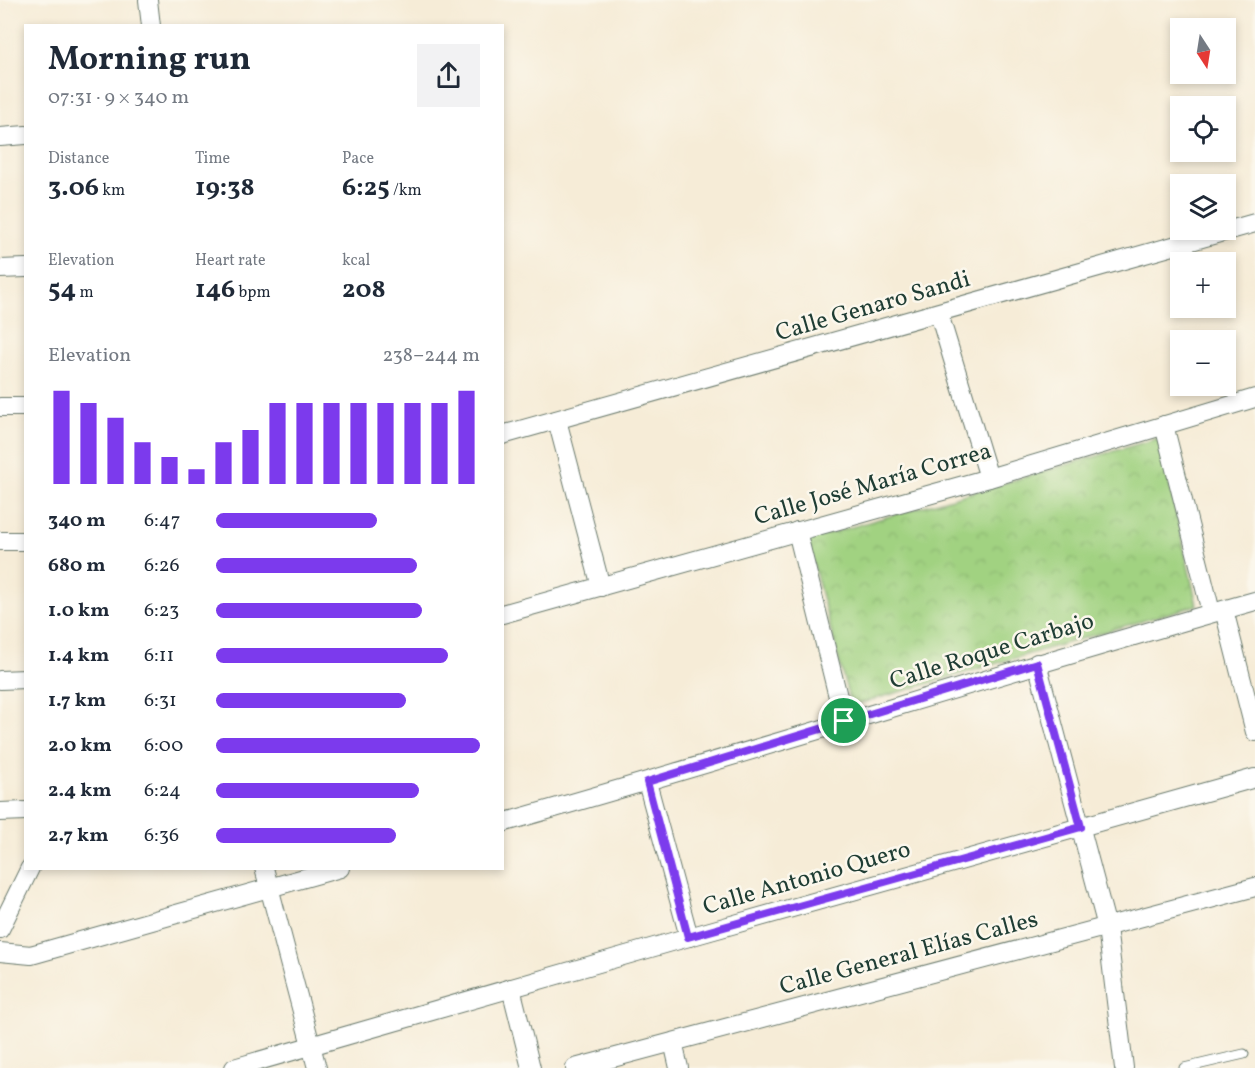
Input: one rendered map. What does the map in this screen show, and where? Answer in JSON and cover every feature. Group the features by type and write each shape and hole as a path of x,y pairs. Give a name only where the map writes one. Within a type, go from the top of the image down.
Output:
{"street":[{"path":"148,0 150,24"},
{"path":"0,137 24,135"},
{"name":"Calle Genaro Sandi","path":"504,434 1255,224"},
{"path":"0,269 24,268"},
{"path":"939,314 989,478"},
{"name":"Calle José María Correa","path":"504,613 989,478 1255,398"},
{"path":"0,407 24,407"},
{"path":"556,420 601,587"},
{"path":"1164,425 1217,611 1255,732"},
{"path":"797,531 844,721"},
{"path":"0,541 24,541"},
{"name":"Calle Roque Carbajo","path":"504,822 647,782 1037,663 1255,601"},
{"path":"1037,663 1107,927 1124,1068"},
{"path":"0,680 24,679"},
{"name":"Calle Antonio Quero","path":"234,1068 688,937 1255,778"},
{"path":"647,782 688,937"},
{"path":"0,812 24,811"},
{"path":"0,929 29,870"},
{"path":"264,870 317,1068"},
{"path":"0,952 31,956 333,870"},
{"name":"Calle General Elías Calles","path":"575,1068 1255,887"},
{"path":"511,988 531,1068"},
{"path":"673,1042 679,1068"}],"lane":[{"path":"1184,1068 1244,1054"}],"green space":[{"path":"1159,438 1197,605 851,706 807,540"}],"route":[{"path":"1037,663 1081,827 688,937 647,782 844,721 1037,663"}]}
